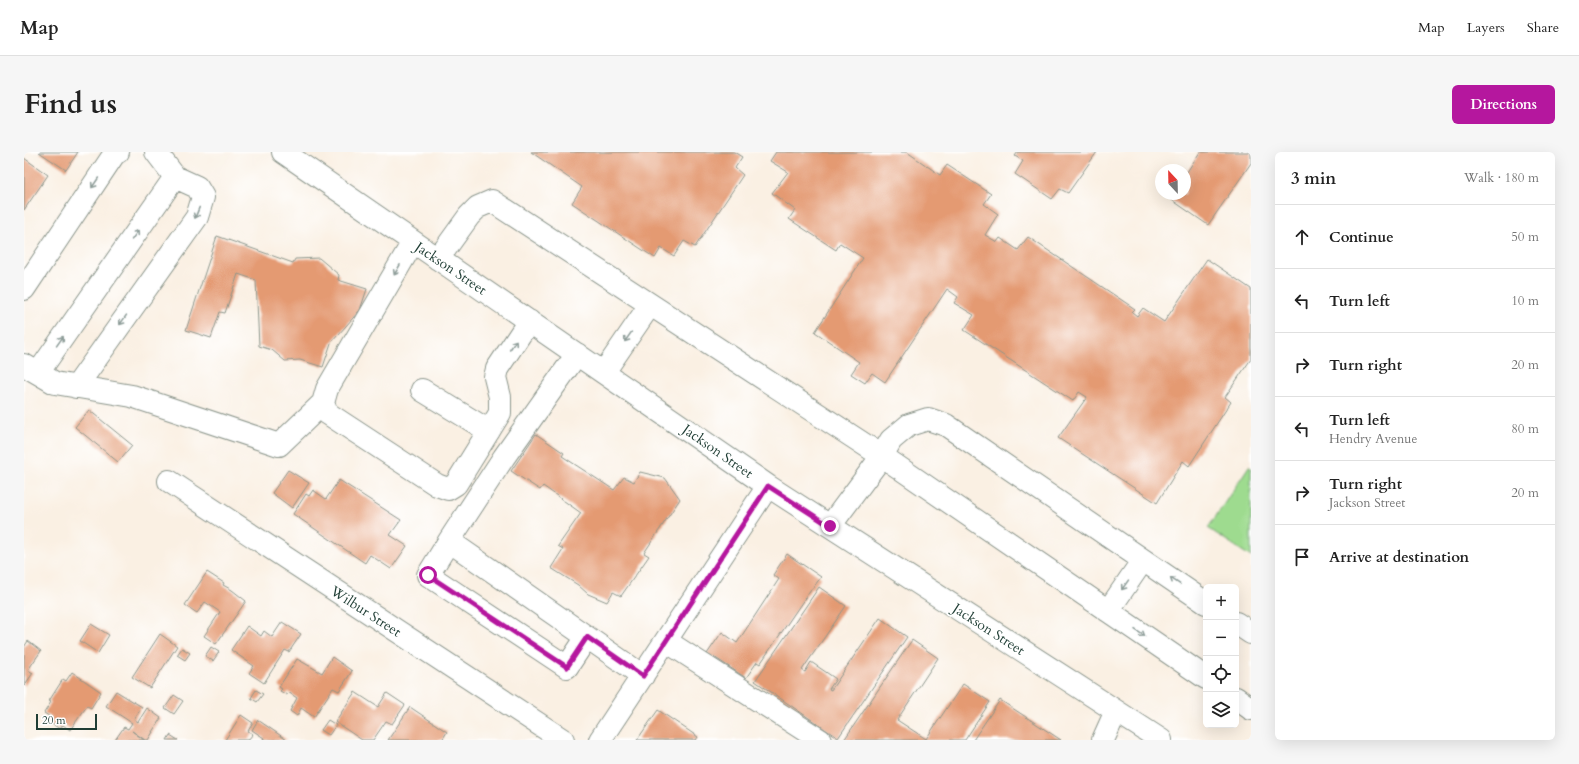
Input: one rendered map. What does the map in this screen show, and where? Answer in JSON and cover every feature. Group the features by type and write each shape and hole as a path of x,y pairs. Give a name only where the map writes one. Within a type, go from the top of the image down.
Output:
{"street":[{"path":"24,289 118,152"},
{"path":"76,386 197,217 203,197 197,187 175,177 156,152"},
{"name":"Jackson Street","path":"283,152 768,486 1161,740"},
{"path":"175,177 31,369 55,383 132,396 279,445 323,403 327,389 413,242"},
{"path":"438,259 469,216 478,207 492,201 882,456 1203,676"},
{"path":"604,372 650,305"},
{"path":"323,403 327,413 437,485 448,488 456,484 500,413 500,397 495,377 497,369 529,321"},
{"path":"577,354 504,457 428,575 567,667 587,637"},
{"path":"422,390 489,431"},
{"path":"830,526 882,456 891,440 916,422 928,418 946,425 1203,601"},
{"name":"Wilbur Street","path":"169,481 563,740"},
{"path":"600,740 768,486"},
{"path":"449,541 643,676"},
{"path":"1108,611 1143,560"},
{"path":"1239,625 1251,633"},
{"path":"666,641 820,740"},
{"path":"1239,700 1251,709"},
{"path":"1103,740 1116,711"}],"green space":[{"path":"1249,466 1251,468 1251,557 1208,528"}],"building":[{"path":"39,152 78,152 66,170"},
{"path":"531,152 734,152 742,157 735,168 743,175 695,247 684,241 674,256 661,248 655,258 572,203 582,187"},
{"path":"776,152 907,152 940,175 947,165 991,194 984,204 998,214 985,235 997,242 1000,238 1018,250 1028,237 1135,309 1132,312 1137,316 1143,308 1164,322 1207,259 1251,289 1251,359 1225,397 1231,402 1189,466 1183,461 1157,503 1058,438 1087,397 1079,392 1073,401 964,330 974,315 954,303 958,297 947,289 885,382 872,373 865,383 851,374 859,362 815,332 863,258 840,243 836,250 789,219 795,210 772,193 788,172 770,161"},
{"path":"1018,152 1097,152 1068,193 1060,189 1052,199 1015,174 1023,161 1015,156"},
{"path":"1200,152 1251,152 1251,163 1208,225 1172,200 1191,200 1191,166"},
{"path":"24,158 48,175 24,210"},
{"path":"217,236 293,263 295,259 319,258 339,275 338,280 367,289 360,310 331,343 323,367 300,360 285,361 272,350 259,346 256,280 238,274 225,313 220,312 211,338 186,330"},
{"path":"89,410 132,445 118,462 75,427"},
{"path":"536,434 564,453 562,456 614,490 624,477 634,482 640,472 665,478 680,499 644,553 649,556 621,596 613,592 607,602 588,594 578,585 551,568 563,549 558,546 581,513 543,486 540,490 511,471"},
{"path":"288,470 309,483 292,508 272,493"},
{"path":"339,480 401,520 390,535 407,546 391,569 370,555 365,563 293,514 306,494 309,496 313,490 326,499"},
{"path":"787,554 821,577 811,589 760,664 757,662 746,678 707,654 722,632 737,643 779,579 773,575"},
{"path":"207,572 224,583 223,585 246,601 216,644 204,636 220,612 205,602 197,613 185,605"},
{"path":"819,587 846,606 802,670 805,672 811,662 836,679 829,689 831,690 880,618 907,637 838,738 755,681"},
{"path":"282,622 301,634 289,652 285,650 264,683 249,673 254,666 231,650 247,626 261,636 264,631 272,637"},
{"path":"91,624 109,635 98,653 80,641"},
{"path":"160,634 177,646 150,688 132,677"},
{"path":"912,640 938,658 897,720 926,739 963,684 990,702 965,740 844,740"},
{"path":"28,641 41,651 28,670 33,673 24,686 24,647"},
{"path":"211,647 219,652 213,661 205,656"},
{"path":"182,648 190,653 185,660 177,655"},
{"path":"332,657 352,671 339,691 333,688 314,717 301,708 297,716 290,711 297,698 288,692 287,695 280,691 282,689 279,687 297,659 322,673"},
{"path":"72,672 101,692 91,708 87,706 70,730 63,725 60,729 49,722 52,718 44,713 51,702 49,701 63,679 66,681"},
{"path":"256,690 263,694 257,702 251,698"},
{"path":"116,691 142,707 134,719 138,722 147,708 161,718 148,740 145,740 132,731 144,740 115,740 124,727 128,729 132,723 106,706"},
{"path":"355,692 378,707 387,693 405,705 392,724 386,721 373,740 362,740 335,722"},
{"path":"174,695 183,701 174,714 165,708"},
{"path":"1000,700 1061,740 973,740"},
{"path":"410,707 447,732 442,740 388,740"},
{"path":"658,710 698,737 696,740 637,740"},
{"path":"241,715 253,723 248,731 253,734 248,740 225,740"},
{"path":"258,720 287,740 263,740 264,738 252,730"},
{"path":"328,720 336,725 329,735 321,730"},
{"path":"170,735 178,740 167,740"}],"route":[{"path":"428,575 567,667 587,637 643,676 768,486 830,526"}]}
